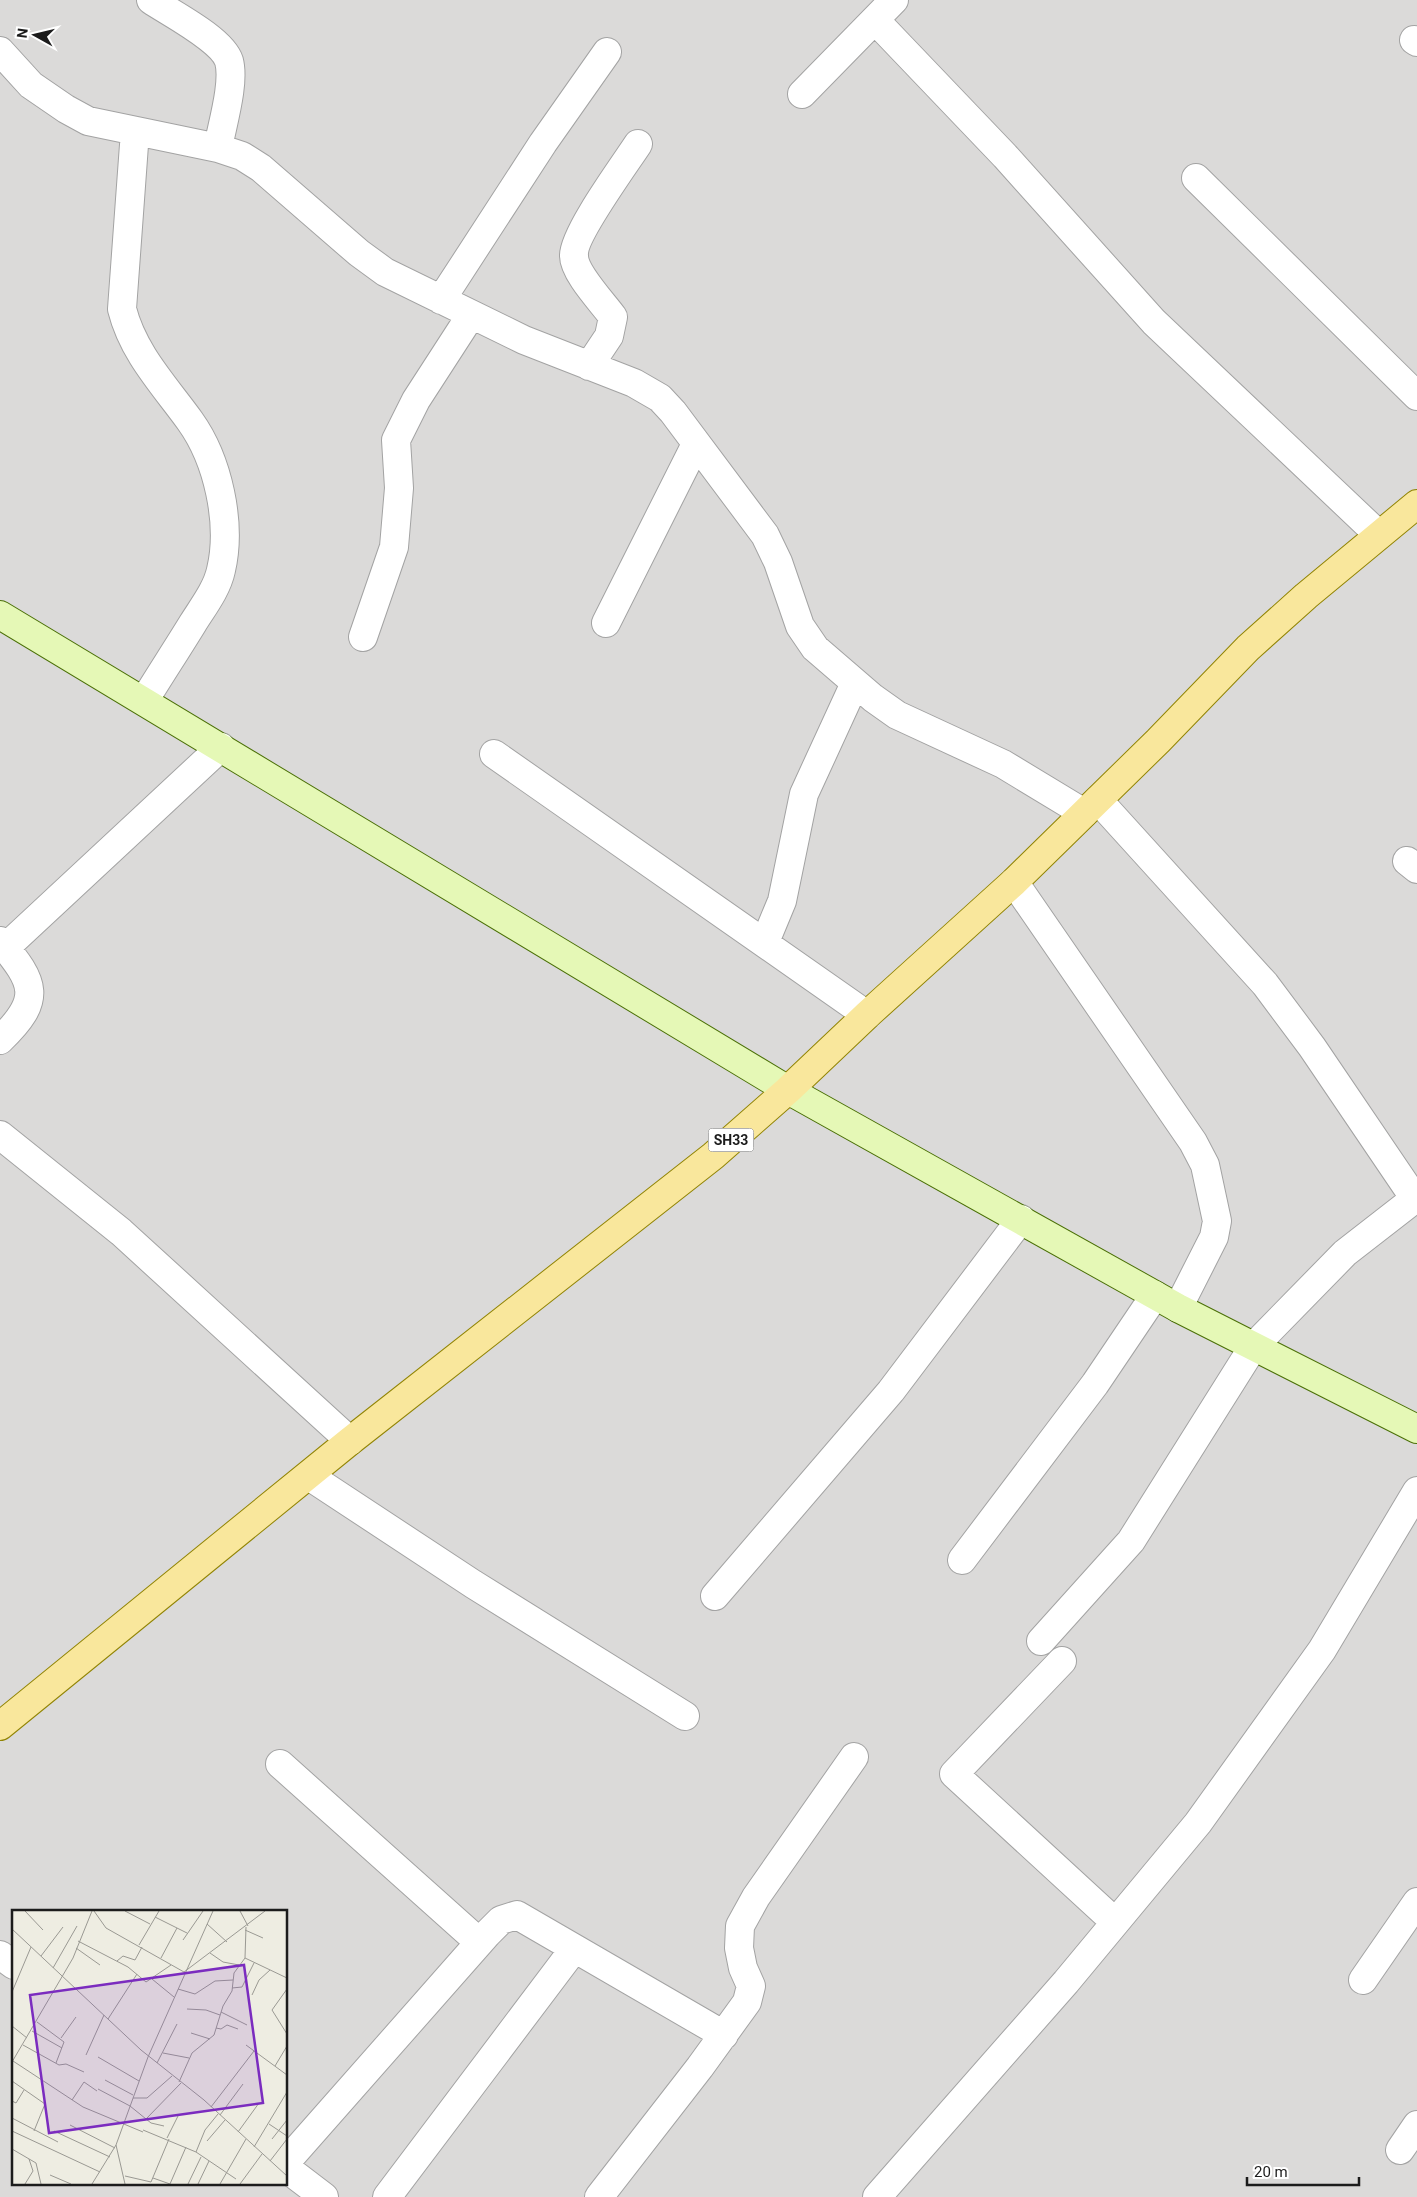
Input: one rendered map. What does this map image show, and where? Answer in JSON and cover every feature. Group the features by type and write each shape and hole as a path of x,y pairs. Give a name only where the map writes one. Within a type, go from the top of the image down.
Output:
{"main road":[{"name":"SH33","path":"0,1726 350,1441 713,1156 788,1090 866,1015 1014,882 1248,648 1417,504"}],"street":[{"path":"151,0 203,34 218,46 228,59 231,75 218,148"},
{"path":"802,94 894,0"},
{"path":"875,20 1005,156 1154,322 1379,535"},
{"path":"0,51 31,85 66,109 88,121 218,148 242,156 261,168 359,253 385,272 524,340 634,383 660,398 765,535 778,562 800,626 815,648 855,683 897,715 1091,806 1266,984 1312,1047 1416,1198 1345,1253 1253,1347 1131,1541 1041,1641"},
{"path":"442,300 542,143 607,52"},
{"path":"135,131 122,309 127,328 140,354 206,445 219,478 224,535 221,570 211,595 144,700"},
{"path":"590,366 609,336 613,317 580,272 574,256 579,237 638,144"},
{"path":"1196,178 1417,396"},
{"path":"364,637 394,547 399,488 396,440 416,400 471,315"},
{"path":"606,623 696,444"},
{"path":"0,615 222,747 788,1090 1166,1302 1417,1429"},
{"path":"765,942 782,901 804,794 855,683"},
{"path":"0,1040 20,1022 28,1005 29,989 26,975 3,945 222,747"},
{"path":"494,754 765,942 866,1015"},
{"path":"962,1560 1095,1384 1166,1302 1214,1236 1217,1221 1205,1165 1193,1142 1014,882"},
{"path":"0,1135 121,1232 350,1441"},
{"path":"715,1596 891,1391 1021,1220"},
{"path":"309,1476 473,1584 685,1716"},
{"path":"877,2197 1116,1922 1198,1823 1322,1650 1417,1491"},
{"path":"1062,1661 954,1774 1116,1922"},
{"path":"600,2197 724,2035 746,2002 751,1986 743,1968 739,1948 740,1926 756,1898 854,1757"},
{"path":"280,1764 480,1942"},
{"path":"1364,1980 1417,1902"},
{"path":"288,2160 480,1942 501,1920 517,1915 724,2035"},
{"path":"387,2197 574,1949"},
{"path":"0,1955 12,1964"},
{"path":"1400,2150 1417,2125"},
{"path":"288,2170 324,2197"}],"shaded area":[{"path":"0,0 1417,0 1417,2197 0,2197"}]}
